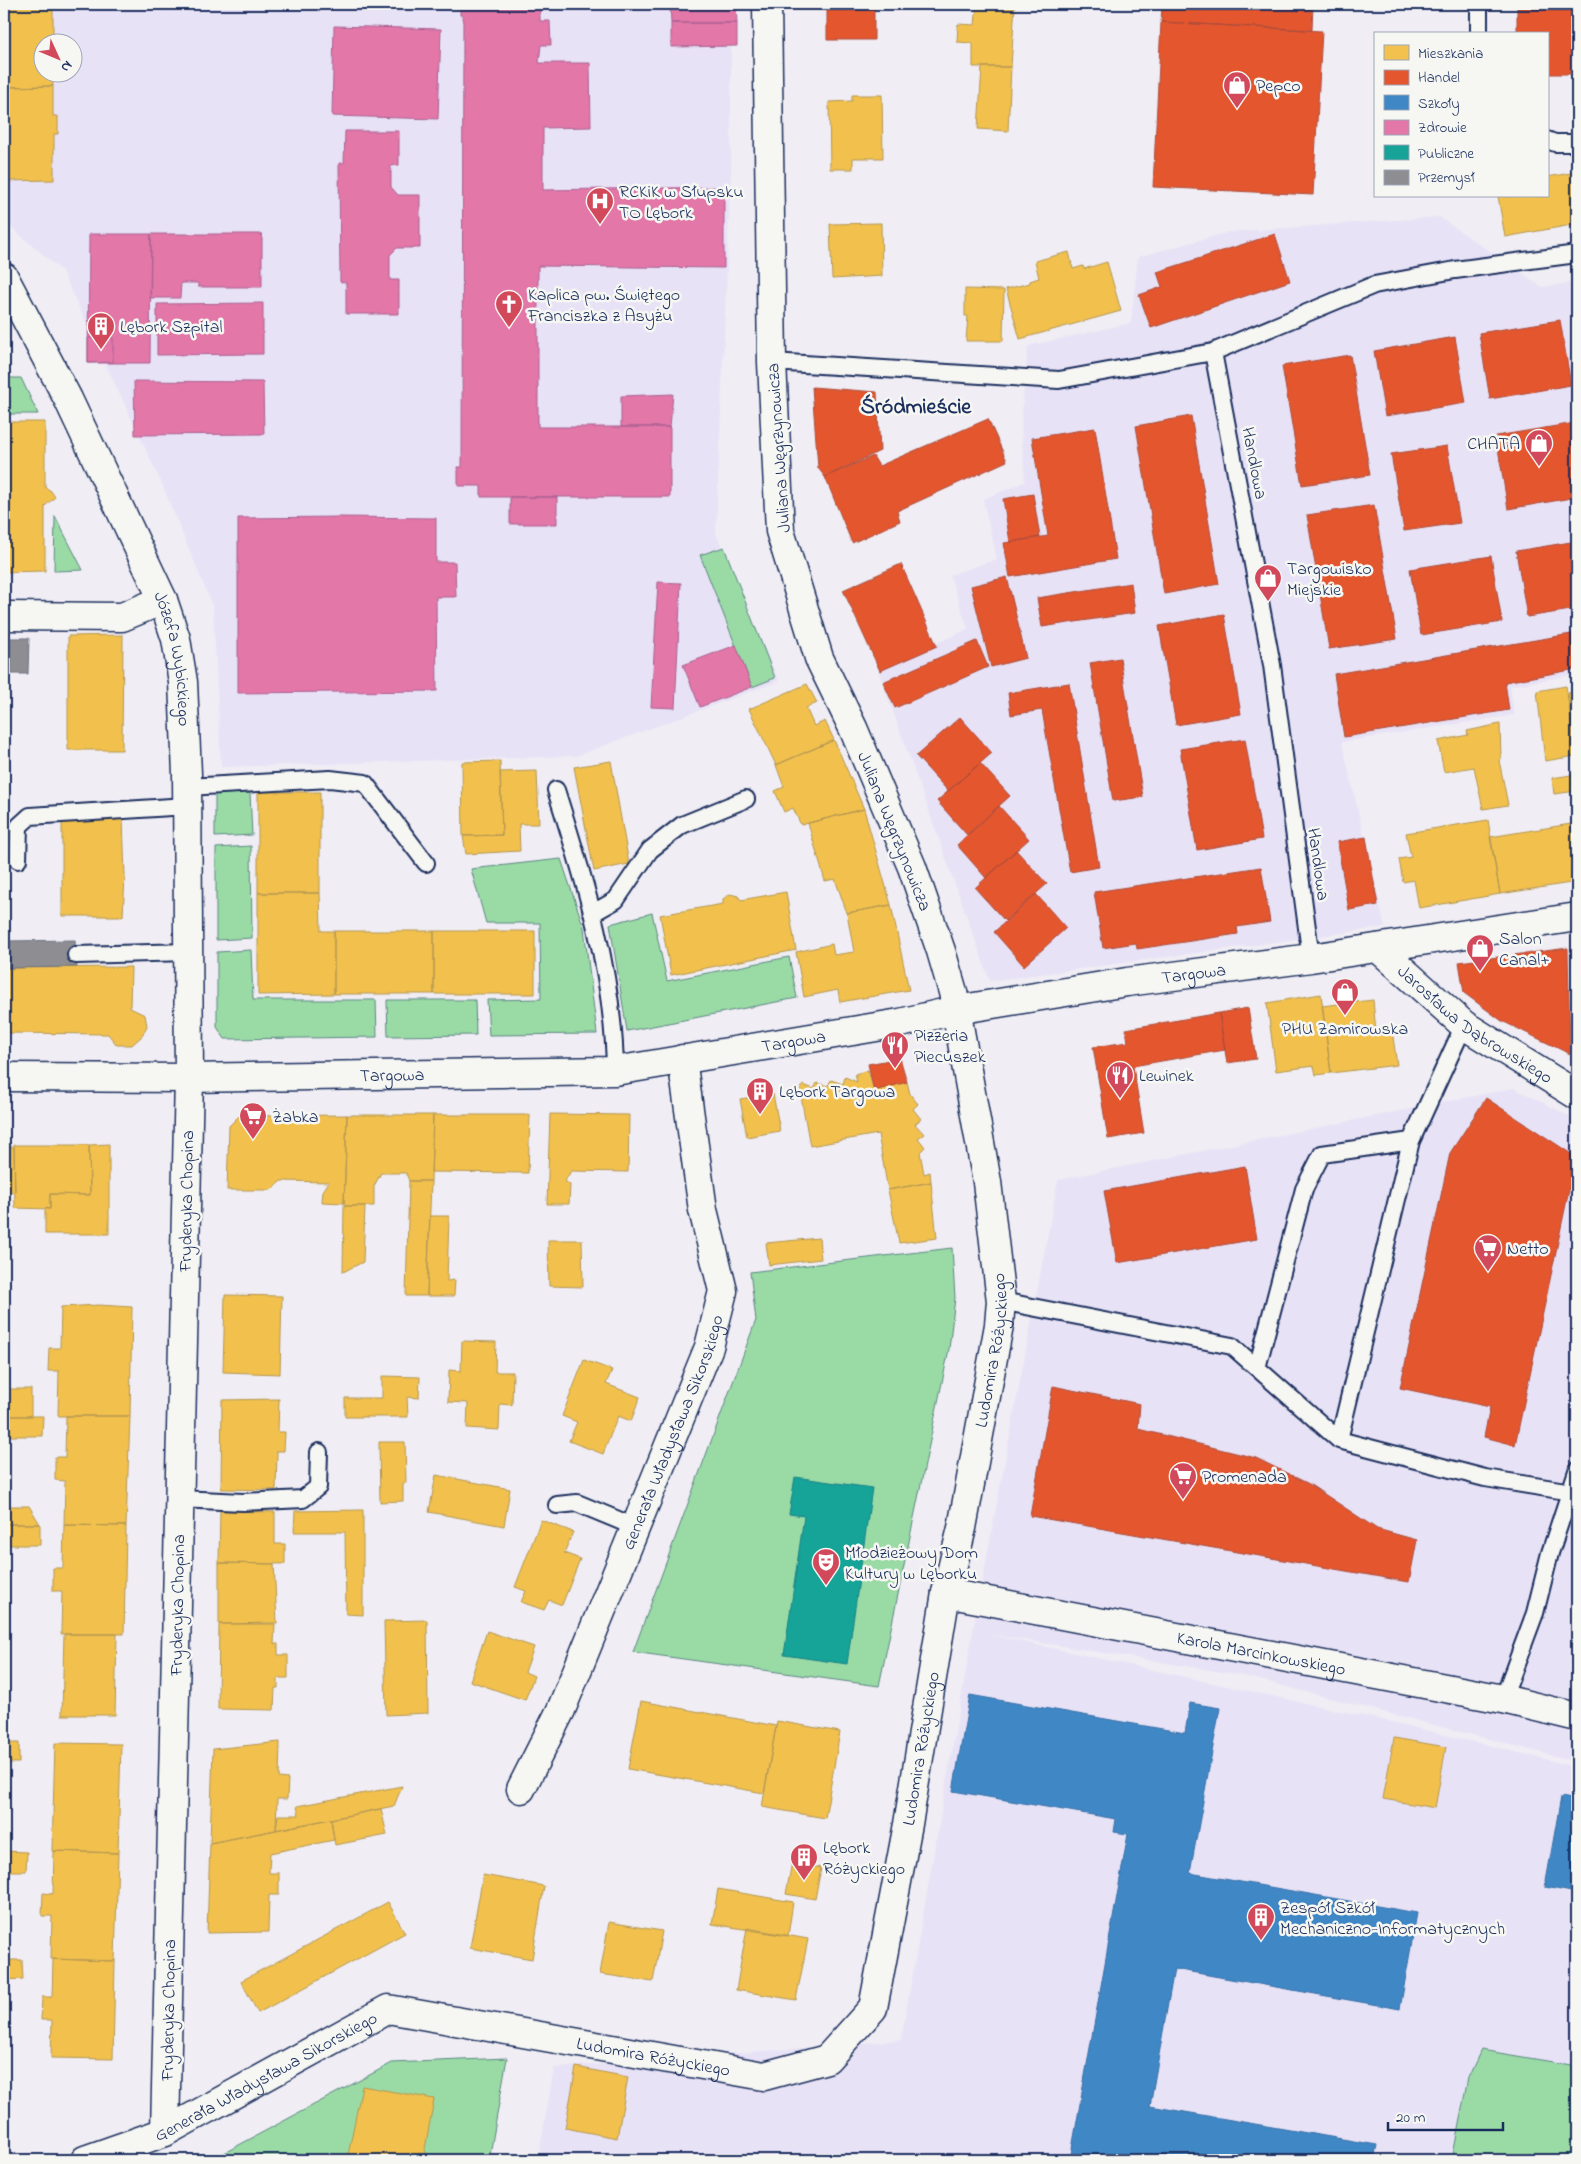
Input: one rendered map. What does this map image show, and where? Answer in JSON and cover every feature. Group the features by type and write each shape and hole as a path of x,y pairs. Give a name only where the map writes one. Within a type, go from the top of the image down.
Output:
{"street":[{"name":"Juliana Węgrzynowicza","path":"767,4 772,362 780,531 819,658 853,728 912,867 941,951 956,1010"},
{"name":"Józefa Wybickiego","path":"4,277 68,399 163,600 176,639 183,682 187,796 189,1078"},
{"path":"4,616 122,617 163,600"},
{"name":"Targowa","path":"4,1077 189,1078 614,1072 900,1022 956,1010 1127,982 1311,958 1577,917"},
{"name":"Jarosława Dąbrowskiego","path":"1378,948 1464,1025 1577,1095"},
{"name":"Ludomira Różyckiego","path":"388,2009 764,2076 827,2058 873,2008 908,1824 946,1593 962,1528 982,1423 999,1325 1001,1301 987,1182 956,1010"},
{"name":"Generała Władysława Sikorskiego","path":"521,1789 561,1710 709,1347 723,1291 703,1210 682,1059"},
{"name":"Fryderyka Chopina","path":"165,2132 189,1078"},
{"name":"Karola Marcinkowskiego","path":"946,1593 1503,1699 1577,1717"},
{"name":"Generała Władysława Sikorskiego","path":"85,2160 165,2132 388,2009"}],"lane":[{"path":"1479,4 1479,32"},
{"path":"1548,140 1555,143 1577,143"},
{"path":"772,362 1059,380 1213,352 1374,285 1455,270 1577,254"},
{"name":"Handlowa","path":"1213,352 1272,665 1311,958"},
{"path":"18,860 18,826 30,816 330,779 365,783 426,862"},
{"path":"556,790 598,929 614,1042 614,1072"},
{"path":"593,913 616,900 650,850 682,825 746,799"},
{"path":"76,955 189,952"},
{"path":"1339,1440 1411,1141 1464,1025"},
{"path":"1257,1368 1304,1189 1322,1154 1411,1141"},
{"path":"1001,1301 1232,1346 1339,1440 1485,1478 1572,1492"},
{"path":"179,1499 243,1502 303,1499 318,1488 319,1452"},
{"path":"1503,1699 1535,1613 1550,1553 1572,1492 1577,1471"},
{"path":"557,1505 577,1503 636,1526"}],"shaded area":[{"path":"4,4 731,4 731,169 716,533 779,681 576,756 221,767 213,607 161,482 62,271 4,221"},
{"name":"Targowisko Miejskie","path":"1439,217 1542,287 1577,282 1577,674 1510,686 1514,715 1342,742 1385,927 990,981 878,670 968,629 950,575 997,559 983,499 1025,482 1021,423 1028,346 1131,323 1138,257 1229,232"},
{"path":"1514,1088 1577,1120 1577,1762 1241,1675 987,1634 1387,1721 1577,1767 1577,2160 538,2160 554,2068 901,2040 973,1631 1058,1180"}],"green space":[{"path":"4,378 21,378 38,414 4,414"},
{"path":"55,516 83,570 54,571"},
{"path":"724,547 775,678 752,687 700,555"},
{"path":"250,793 252,835 215,837 215,794"},
{"path":"251,846 252,938 216,940 216,848"},
{"path":"561,859 584,928 597,1034 489,1035 487,1000 541,999 540,923 486,923 471,869"},
{"path":"652,913 667,981 789,957 797,998 627,1031 610,924"},
{"path":"251,950 253,1000 376,1000 377,1037 225,1039 217,1027 217,952"},
{"path":"387,1000 475,1000 476,1035 388,1036"},
{"path":"952,1248 955,1298 949,1349 879,1686 633,1652 756,1320 750,1272"},
{"path":"1481,2050 1577,2066 1577,2160 1452,2160 1468,2078"},
{"path":"507,2058 489,2160 211,2160 392,2063"}],"building: Mieszkania":[{"path":"4,4 53,4 53,32 32,32 32,82 53,82 53,86 4,87"},
{"path":"977,4 1015,4 1011,67 973,67 973,43 957,42 958,24 975,25"},
{"path":"982,67 1011,67 1008,131 978,129"},
{"path":"53,86 53,116 58,116 58,134 54,134 54,180 4,181 4,87"},
{"path":"852,95 882,95 883,158 853,158 853,169 830,169 829,102 852,101"},
{"path":"1577,172 1577,224 1505,237 1498,198 1548,198 1548,177"},
{"path":"881,223 882,276 832,279 830,224"},
{"path":"1069,252 1073,269 1083,266 1084,269 1107,262 1121,311 1020,339 1006,289 1030,283 1030,281 1039,278 1035,261"},
{"path":"965,289 1004,290 1003,341 966,341 968,316 965,316"},
{"path":"4,422 45,422 45,487 55,497 45,506 45,571 4,572"},
{"path":"123,635 122,750 68,750 68,636"},
{"path":"807,684 817,703 806,708 814,726 825,721 834,740 776,765 749,709"},
{"path":"1566,686 1576,756 1545,761 1537,691"},
{"path":"1577,692 1577,770 1568,693"},
{"path":"1500,724 1501,759 1499,760 1508,805 1483,809 1474,767 1444,772 1438,741 1468,735 1467,731"},
{"path":"834,740 864,809 801,825 793,808 784,812 775,791 784,787 776,765"},
{"path":"500,761 502,835 463,836 462,762"},
{"path":"611,761 629,864 594,871 574,767"},
{"path":"537,771 539,824 519,824 520,851 466,854 463,836 502,835 500,772"},
{"path":"1577,774 1577,791 1554,794 1552,778"},
{"path":"258,792 320,792 320,893 258,893"},
{"path":"864,809 891,905 847,913 835,879 825,881 808,823"},
{"path":"123,818 125,876 123,916 62,916 62,819"},
{"path":"1488,820 1500,894 1419,908 1414,880 1403,882 1399,859 1411,857 1406,833"},
{"path":"1571,824 1577,859 1577,882 1500,894 1490,837"},
{"path":"786,892 796,950 671,975 660,915 723,904 723,899 730,894 738,896 741,900"},
{"path":"258,893 320,893 321,931 334,931 334,994 258,995"},
{"path":"891,905 909,990 840,1002 838,990 804,997 796,952 832,944 834,955 854,952 847,913"},
{"path":"334,931 434,931 434,994 334,994"},
{"path":"434,931 535,931 535,994 434,994"},
{"path":"1577,950 1577,1011 1576,1011 1573,951"},
{"path":"131,967 130,1008 145,1015 147,1026 142,1036 132,1045 117,1045 108,1034 4,1033 4,968"},
{"path":"1321,994 1331,1073 1316,1075 1314,1066 1276,1071 1267,1003"},
{"path":"1373,1000 1376,1032 1392,1030 1397,1065 1331,1073 1322,1006"},
{"path":"868,1070 874,1091 907,1082 910,1094 918,1104 913,1109 921,1119 915,1124 924,1134 918,1138 925,1147 920,1152 924,1174 930,1172 931,1182 888,1190 878,1134 810,1146 800,1091 803,1085 814,1089 817,1083 828,1086 831,1080 843,1084 845,1077 857,1082 855,1074"},
{"name":"Lębork Targowa","path":"773,1094 780,1131 747,1137 740,1099"},
{"path":"550,1114 629,1115 628,1172 571,1171 565,1181 570,1185 569,1204 547,1204"},
{"path":"347,1115 344,1203 322,1202 323,1191 329,1182 281,1181 271,1190 227,1190 229,1126 239,1116"},
{"path":"347,1115 433,1115 431,1181 409,1181 406,1173 381,1173 374,1186 374,1206 344,1206"},
{"path":"433,1115 530,1115 528,1173 431,1172"},
{"path":"109,1144 109,1234 45,1234 45,1208 50,1209 50,1194 90,1195 89,1145"},
{"path":"14,1145 89,1145 90,1195 50,1194 50,1209 15,1208"},
{"path":"4,1147 14,1147 15,1192 4,1192"},
{"path":"409,1181 431,1181 427,1296 406,1296"},
{"path":"931,1182 937,1238 899,1243 888,1190"},
{"path":"344,1206 365,1206 363,1262 343,1272"},
{"path":"430,1216 449,1216 447,1281 455,1280 454,1296 427,1296"},
{"path":"819,1238 821,1259 769,1265 766,1243"},
{"path":"548,1240 582,1240 583,1287 549,1286"},
{"path":"225,1295 282,1296 280,1374 223,1372"},
{"path":"99,1305 132,1307 130,1416 58,1416 59,1371 48,1371 49,1348 60,1348 61,1307"},
{"path":"462,1341 496,1342 495,1372 513,1372 512,1405 500,1404 499,1430 467,1428 468,1403 448,1402 449,1370 461,1371"},
{"path":"584,1360 612,1370 606,1384 640,1397 631,1421 618,1416 603,1454 569,1441 577,1422 562,1416"},
{"path":"382,1376 420,1377 419,1398 407,1397 408,1417 345,1417 345,1398 382,1398"},
{"path":"4,1389 31,1389 31,1416 4,1416"},
{"path":"279,1399 278,1432 285,1432 284,1451 277,1451 276,1490 221,1489 222,1400"},
{"path":"4,1416 43,1416 42,1436 4,1436"},
{"path":"66,1416 130,1416 126,1526 64,1525 65,1481 55,1480 55,1457 65,1457"},
{"path":"379,1442 405,1442 406,1483 403,1483 403,1501 380,1502"},
{"path":"436,1475 510,1489 504,1526 429,1512"},
{"path":"4,1506 29,1506 40,1524 4,1524"},
{"path":"363,1510 363,1615 346,1614 345,1532 294,1532 295,1511"},
{"path":"220,1511 275,1512 275,1544 285,1544 285,1564 219,1563"},
{"path":"541,1520 573,1532 564,1553 580,1559 562,1605 549,1600 544,1610 521,1602 526,1591 515,1587"},
{"path":"4,1524 40,1524 40,1545 4,1545"},
{"path":"64,1525 126,1526 124,1634 61,1634 62,1591 53,1591 53,1568 63,1568"},
{"path":"219,1563 274,1564 277,1623 219,1624"},
{"path":"427,1620 428,1713 386,1715 384,1621"},
{"path":"219,1624 275,1624 274,1644 278,1644 278,1655 288,1655 288,1678 278,1678 278,1688 275,1688 274,1710 218,1709"},
{"path":"487,1631 534,1647 525,1672 534,1676 525,1700 470,1681"},
{"path":"64,1634 117,1634 115,1715 62,1715"},
{"path":"641,1701 776,1726 764,1793 628,1769"},
{"path":"777,1721 840,1732 825,1818 762,1807"},
{"path":"1394,1738 1446,1747 1435,1808 1383,1799"},
{"path":"280,1742 279,1778 288,1779 287,1799 277,1799 276,1830 210,1843 213,1749"},
{"path":"4,1743 19,1743 19,1763 4,1763"},
{"path":"55,1743 121,1744 118,1853 52,1851"},
{"path":"402,1786 394,1806 276,1830 278,1815 299,1815 297,1806"},
{"path":"381,1809 387,1835 335,1845 331,1819"},
{"path":"331,1819 334,1840 270,1853 269,1873 279,1873 279,1895 269,1895 268,1932 207,1933 210,1843"},
{"path":"4,1851 27,1852 26,1871 4,1871"},
{"path":"54,1851 118,1853 115,1961 51,1959 52,1916 42,1916 43,1893 53,1894"},
{"name":"Lębork Różyckiego","path":"792,1862 821,1868 815,1899 786,1894"},
{"path":"483,1875 544,1886 532,1959 470,1948"},
{"path":"718,1889 793,1902 788,1936 712,1924"},
{"path":"388,1902 405,1933 258,2013 241,1981"},
{"path":"609,1922 662,1931 653,1982 600,1974"},
{"path":"747,1928 808,1939 796,2000 736,1990"},
{"path":"53,1959 115,1961 113,2059 51,2058 52,2020 41,2020 42,1997 52,1997"},
{"path":"4,1960 22,1960 23,1979 4,1980"},
{"path":"576,2067 628,2077 617,2138 565,2128"},
{"path":"362,2086 434,2099 423,2160 347,2160"}],"building: Handel":[{"path":"827,4 874,4 874,40 827,40"},
{"path":"1162,4 1313,4 1312,30 1161,22"},
{"path":"1517,4 1577,4 1577,74 1548,74 1548,32 1517,32"},
{"name":"Pepco","path":"1161,22 1322,31 1313,195 1153,187"},
{"path":"1275,234 1290,281 1151,328 1139,295 1162,287 1157,272"},
{"path":"1560,320 1571,385 1490,399 1479,333"},
{"path":"1455,337 1466,403 1385,416 1374,351"},
{"path":"1350,355 1370,475 1302,485 1282,366"},
{"path":"812,387 877,392 880,451 825,477 818,468"},
{"path":"1191,416 1219,584 1164,594 1136,426"},
{"path":"988,419 1007,461 897,511 900,521 852,543 825,477 873,456 879,466"},
{"name":"CHATA","path":"1575,423 1577,437 1577,497 1508,509 1496,436"},
{"path":"1095,428 1116,559 1010,577 1004,543 1048,536 1032,438"},
{"path":"1447,446 1460,523 1404,531 1391,454"},
{"path":"1033,494 1040,537 1010,542 1003,499"},
{"path":"1374,505 1397,639 1329,649 1307,515"},
{"path":"1577,541 1577,609 1527,617 1516,551"},
{"path":"1491,556 1502,622 1421,635 1410,569"},
{"path":"901,564 937,646 880,671 843,590"},
{"path":"1007,577 1026,658 991,667 971,586"},
{"path":"1131,583 1135,613 1042,627 1037,598"},
{"path":"1224,614 1241,714 1176,725 1159,626"},
{"path":"1577,633 1577,669 1505,682 1509,710 1344,737 1334,674"},
{"path":"977,641 988,667 895,708 883,682"},
{"path":"1120,658 1143,797 1113,801 1090,663"},
{"path":"1069,683 1099,867 1070,872 1042,710 1011,715 1008,693"},
{"path":"960,717 992,753 948,791 916,756"},
{"path":"1245,739 1262,839 1197,850 1180,749"},
{"path":"980,763 1010,796 967,835 937,801"},
{"path":"999,806 1029,839 986,878 957,845"},
{"path":"1366,837 1378,905 1349,910 1337,842"},
{"path":"1016,850 1047,884 1005,921 975,888"},
{"path":"1261,867 1270,922 1237,927 1238,934 1137,949 1136,943 1103,948 1094,892"},
{"path":"1036,894 1066,928 1024,966 994,932"},
{"path":"1568,948 1570,1054 1502,1021 1464,993 1459,962"},
{"path":"1248,1008 1256,1059 1227,1063 1219,1013"},
{"name":"Lewinek","path":"1219,1013 1225,1050 1133,1066 1144,1133 1108,1139 1093,1047 1128,1042 1126,1029"},
{"path":"900,1058 907,1082 874,1091 868,1064"},
{"name":"Netto","path":"1486,1098 1576,1157 1515,1445 1484,1437 1490,1407 1400,1388 1450,1153"},
{"path":"1245,1166 1257,1239 1117,1263 1104,1191"},
{"name":"Promenada","path":"1053,1386 1140,1404 1138,1429 1256,1458 1309,1484 1377,1529 1417,1540 1409,1582 1030,1516"}],"building: Szkoły":[{"name":"Zespół Szkół Mechaniczno-Informatycznych","path":"970,1695 1185,1733 1190,1703 1220,1708 1190,1873 1417,1913 1400,2009 1174,1969 1150,2106 1377,2145 1374,2160 1070,2160 1128,1834 1114,1832 1116,1819 953,1791"},
{"path":"1561,1797 1577,1800 1577,1893 1545,1887"}],"building: Zdrowie":[{"path":"460,4 540,4 540,21 550,21 551,45 541,45 539,63 590,63 591,127 543,128 543,190 724,187 724,268 538,266 538,427 670,427 670,497 481,497 481,486 458,486 458,467 462,467 463,15 460,15"},
{"path":"670,4 736,4 737,23 671,23"},
{"path":"671,23 737,23 737,46 671,47"},
{"path":"334,26 441,29 438,119 332,116"},
{"path":"345,131 399,131 399,165 391,166 391,187 398,195 420,195 420,248 397,248 390,255 390,280 399,280 399,314 346,314 346,283 340,282 339,163 344,163"},
{"path":"89,234 151,234 150,363 88,363"},
{"path":"151,234 262,234 262,287 198,287 198,283 181,283 180,298 150,298"},
{"path":"263,303 263,354 157,355 157,304"},
{"name":"Lębork Szpital","path":"88,338 113,338 113,362 88,363"},
{"path":"134,381 263,382 264,434 135,435"},
{"path":"673,394 670,427 621,427 621,396"},
{"path":"510,497 557,497 557,524 510,524"},
{"path":"238,518 436,518 436,562 455,562 456,597 436,597 437,691 238,693"},
{"path":"658,582 681,583 675,708 651,707"},
{"path":"736,645 752,687 700,707 683,665"}],"building: Publiczne":[{"name":"Młodzieżowy Dom Kultury w Lęborku","path":"795,1477 872,1488 847,1664 784,1655 804,1516 789,1514"}],"building: Przemysł":[{"path":"4,638 29,638 28,674 4,674"},
{"path":"75,940 77,967 4,968 4,941"}],"place":[{"name":"Pepco","path":"1237,109"},
{"name":"RCKiK w Słupsku TO Lębork","path":"600,225"},
{"name":"Kaplica pw. Świętego Franciszka z Asyżu","path":"509,328"},
{"name":"Lębork Szpital","path":"101,350"},
{"name":"CHATA","path":"1539,467"},
{"name":"Targowisko Miejskie","path":"1268,602"},
{"name":"Salon Canal+","path":"1480,972"},
{"name":"PHU Zamirowska","path":"1345,1016"},
{"name":"Pizzeria Piecuszek","path":"895,1069"},
{"name":"Lewinek","path":"1120,1099"},
{"name":"Lębork Targowa","path":"760,1115"},
{"name":"Żabka","path":"253,1140"},
{"name":"Netto","path":"1488,1272"},
{"name":"Promenada","path":"1183,1500"},
{"name":"Młodzieżowy Dom Kultury w Lęborku","path":"826,1586"},
{"name":"Lębork Różyckiego","path":"804,1881"},
{"name":"Zespół Szkół Mechaniczno-Informatycznych","path":"1261,1941"}],"district":[{"name":"Śródmieście","path":"916,405"}]}
